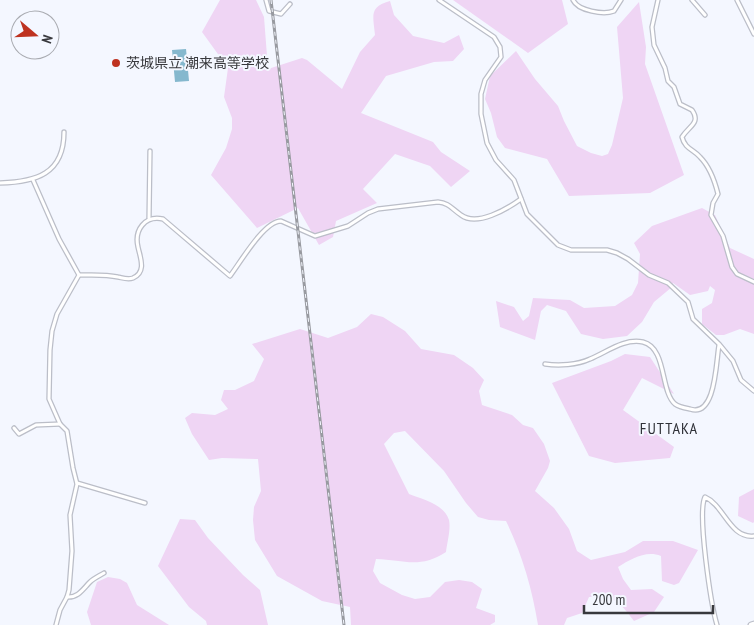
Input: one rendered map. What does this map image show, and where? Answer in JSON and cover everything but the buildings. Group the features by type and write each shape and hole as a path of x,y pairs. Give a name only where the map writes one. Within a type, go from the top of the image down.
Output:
{"street":[{"path":"266,0 269,11 278,14 281,14 290,4"},
{"path":"439,0 494,37 500,47 502,57 485,80 481,94 480,114 487,144 496,160 514,180 527,214 558,245 571,250 607,250 617,253 649,275 668,283 688,302 693,319 719,344 733,361 741,380 754,390"},
{"path":"573,0 578,6 605,13 614,11 621,0"},
{"path":"658,0 653,20 654,45 665,68 668,81 674,87 680,104 692,110 696,120 695,125 685,132 682,137 684,143 686,148 704,161 716,186 718,194 713,203 711,215 723,236 732,267 737,274 754,282"},
{"path":"692,0 705,15"},
{"path":"737,0 754,34"},
{"path":"748,22 754,19"},
{"path":"0,183 33,180 48,173 56,165 64,132"},
{"path":"149,218 150,151"},
{"path":"33,180 59,239 79,275"},
{"path":"79,275 102,275 127,279 135,277 141,269 142,258 137,237 143,223 149,218 163,219 172,225 230,276 260,235 277,221 315,236 348,226 368,212 378,209 438,202 447,203 462,216 470,219 505,210 522,199"},
{"path":"56,625 60,610 67,597 72,551 70,514 77,482 67,431 60,424 49,399 50,350 57,314 79,275"},
{"path":"545,364 577,363 588,360 622,344 634,341 642,342 654,348 674,403 693,410 699,410 708,403 715,379 719,344"},
{"path":"14,428 19,434 36,425 60,424"},
{"path":"77,482 144,503"},
{"path":"717,625 705,552 702,506 705,497 713,502 741,534 747,537 754,536"},
{"path":"67,597 78,595 91,581 104,573"}],"shaded area":[{"path":"220,0 256,0 264,17 268,69 302,58 342,89 360,52 375,35 373,17 375,9 383,3 390,1 394,15 413,36 444,43 459,35 464,49 453,61 434,62 386,76 361,113 433,142 441,152 470,171 451,187 430,166 395,154 363,189 377,203 336,221 333,237 319,245 298,208 257,228 211,175 226,148 232,129 232,118 224,97 228,68 202,32"},
{"path":"453,0 562,0 568,24 528,53"},
{"path":"639,2 646,47 645,64 684,175 650,193 569,196 547,159 505,148 497,137 491,113 485,99 490,76 516,51 535,79 558,106 577,146 602,156 608,154 612,145 623,98 617,27"},
{"path":"702,208 715,215 730,248 754,259 754,334 740,329 724,335 716,335 702,324 702,309 712,303 715,290 710,286 708,291 690,295 673,283 672,287 654,302 642,322 627,336 603,339 581,334 566,311 547,305 541,311 535,340 500,327 496,301 514,307 523,321 529,316 533,298 570,300 584,308 615,306 632,295 638,283 640,254 634,243 652,226"},
{"path":"371,314 383,317 405,331 421,349 454,355 473,368 484,380 479,391 482,405 512,415 523,425 533,428 544,444 550,461 535,491 554,508 569,529 577,551 591,560 625,552 643,541 673,541 698,550 679,583 674,585 662,581 661,556 655,554 633,558 618,567 623,579 631,590 652,589 664,597 654,612 634,621 616,601 605,597 589,597 582,613 567,618 564,625 538,625 526,572 506,521 478,517 444,471 405,431 394,433 384,444 409,494 438,506 446,514 450,528 446,552 420,562 376,559 373,571 380,583 402,595 415,599 430,597 445,582 459,580 472,582 482,589 476,608 495,615 495,622 490,625 351,625 350,607 322,601 277,576 255,540 254,507 261,491 258,459 222,458 209,460 192,434 185,418 192,413 215,415 228,409 221,400 224,390 235,390 254,381 264,359 252,344 300,329 328,338 357,327"},
{"path":"625,354 650,357 674,394 642,378 623,410 674,447 670,458 615,463 589,456 552,383"},
{"path":"754,489 753,523 738,516 739,497"},
{"path":"180,519 195,520 208,538 260,590 268,625 207,625 206,621 189,607 158,566"},
{"path":"108,577 120,579 127,583 137,605 169,625 91,625 87,612 97,582"}],"water":[{"path":"186,49 189,81 175,82 172,50"}],"railway":[{"path":"271,0 344,625"}],"place":[{"name":"茨城県立 潮来高等学校","path":"116,63"}],"district":[{"name":"FUTTAKA","path":"669,428"}]}
